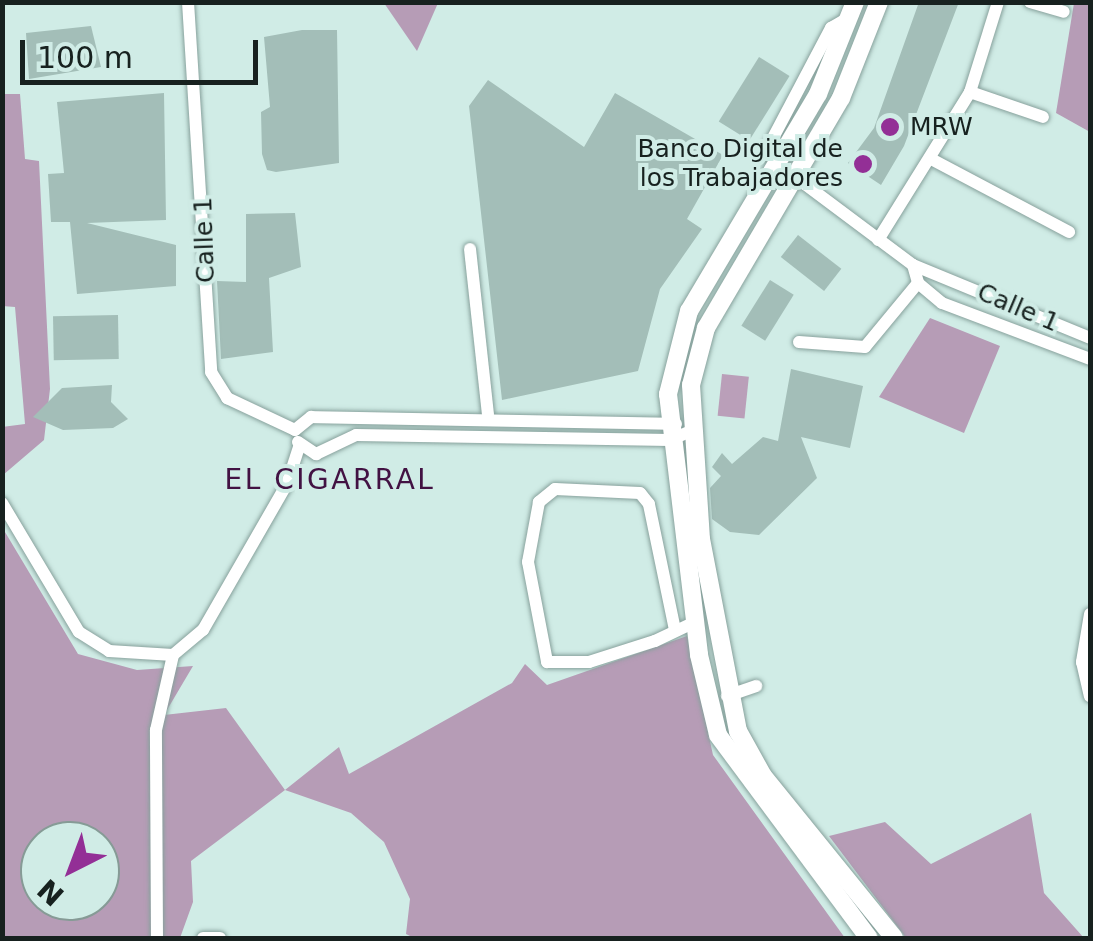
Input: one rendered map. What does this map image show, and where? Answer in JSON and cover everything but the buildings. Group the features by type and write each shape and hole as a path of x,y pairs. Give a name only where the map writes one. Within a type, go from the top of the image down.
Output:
{"main road":[{"path":"878,2 854,71 798,176 706,328 691,385 701,539 728,696 764,776 894,938"},
{"path":"853,10 689,312 672,362 670,431 694,622 729,758 869,938"}],"street":[{"name":"Calle 1","path":"188,2 210,372 227,398 295,430"},
{"path":"878,240 933,160 970,92 998,2"},
{"path":"1030,2 1064,12"},
{"path":"970,92 1043,117"},
{"name":"Calle 1","path":"771,159 913,264 1090,338"},
{"path":"933,160 1070,232"},
{"path":"470,248 488,415"},
{"path":"913,264 918,283 974,319 1090,359"},
{"path":"799,342 865,346 918,283"},
{"path":"157,938 156,730 173,654 203,630 287,484 299,448 295,430 311,417 488,415 670,431"},
{"path":"354,418 356,435"},
{"path":"299,448 316,454 356,435 694,430"},
{"path":"675,630 650,504 640,494 554,489 538,502 528,562 547,662 589,662 675,630 694,622"},
{"path":"2,503 79,632 108,651 173,654"},
{"path":"1090,614 1082,662 1090,696"},
{"path":"728,696 756,686"},
{"path":"203,938 220,938"}],"shaded area":[{"path":"384,3 438,3 417,51"},
{"path":"1074,3 1090,3 1090,132 1056,113"},
{"path":"3,94 20,94 25,159 39,161 50,389 44,440 3,475 2,427 25,424 15,307 2,306"},
{"path":"930,318 1000,346 964,433 879,397"},
{"path":"722,374 749,377 744,419 718,416"},
{"path":"2,527 78,654 137,670 193,666 164,715 226,708 285,790 191,861 193,902 180,938 3,938"},
{"path":"687,636 713,755 845,938 414,938 406,934 410,899 384,842 351,813 285,790 339,747 349,774 512,683 525,664 547,685"},
{"path":"1031,813 1044,893 1084,938 906,938 829,836 885,822 931,864"}],"place":[{"name":"MRW","path":"890,127"},
{"name":"Banco Digital de los Trabajadores","path":"863,164"}],"district":[{"name":"EL CIGARRAL","path":"330,480"}]}
